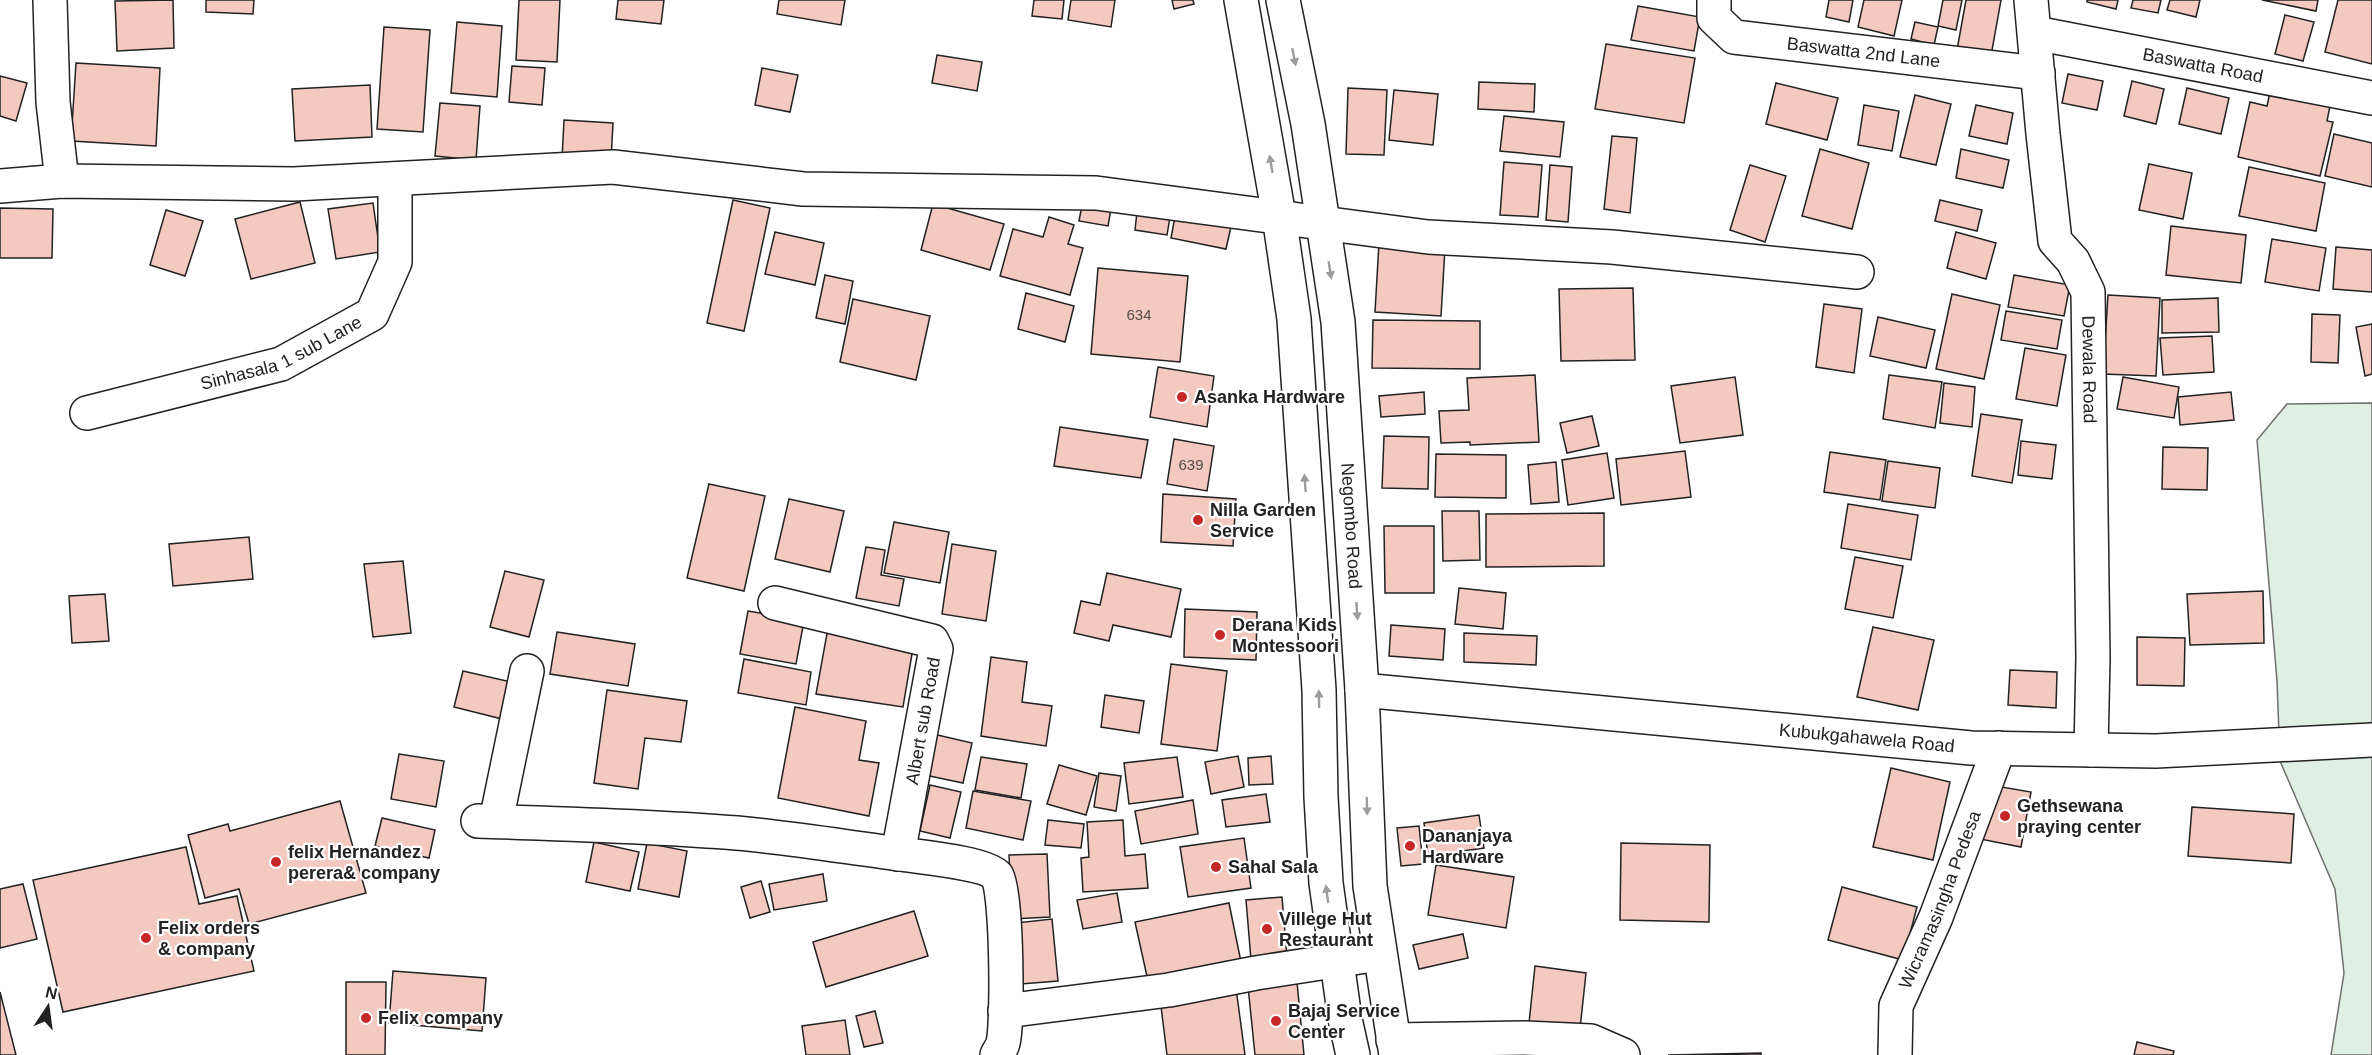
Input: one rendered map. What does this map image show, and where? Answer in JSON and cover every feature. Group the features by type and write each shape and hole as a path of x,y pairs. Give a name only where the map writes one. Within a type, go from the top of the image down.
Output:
{"main road":[{"path":"50,0 52,102 62,181"},
{"path":"1241,0 1279,216 1295,330 1319,690 1321,797 1326,883 1336,961 1353,1055"},
{"name":"Negombo Road","path":"1283,0 1308,124 1338,322 1362,690 1370,886 1394,1047"},
{"name":"Baswatta 2nd Lane","path":"1714,0 1714,18 1734,37 2038,73"},
{"name":"Dewala Road","path":"2031,0 2055,241 2073,261 2088,291 2093,658 2091,750"},
{"name":"Baswatta Road","path":"2035,33 2372,98"},
{"path":"0,186 62,181 294,184 613,167 803,189 1096,193 1428,237 1612,246 1857,272"},
{"name":"Sinhasala 1 sub Lane","path":"87,413 281,364 372,314 395,262 395,179"},
{"name":"Albert sub Road","path":"775,603 932,641 936,649 898,854"},
{"path":"527,671 487,821 605,824 737,833 944,860 988,870 997,876 1000,884 1004,927 1005,1011 1003,1044 997,1055"},
{"name":"Kubukgahawela Road","path":"1362,690 1959,747 2157,752 2372,740"},
{"name":"Wicramasingha Pedesa","path":"1895,1055 1896,1006 1936,916 1999,748"},
{"path":"1005,1011 1169,990 1256,973 1379,954"},
{"path":"1394,1047 1525,1038 1591,1041 1623,1055"}],"green space":[{"path":"2372,403 2372,1055 2331,1055 2344,973 2335,889 2280,761 2277,681 2257,440 2287,404"}],"building":[{"path":"173,0 174,48 117,51 115,1"},
{"path":"206,0 254,0 253,14 206,12"},
{"path":"519,0 560,0 557,62 516,60"},
{"path":"618,0 664,0 661,24 616,19"},
{"path":"779,0 845,0 841,25 777,14"},
{"path":"1034,0 1064,0 1062,19 1032,16"},
{"path":"1071,0 1115,0 1111,27 1068,20"},
{"path":"1172,0 1193,0 1194,4 1174,9"},
{"path":"1829,0 1853,0 1849,22 1826,17"},
{"path":"1864,0 1902,0 1894,36 1858,27"},
{"path":"1943,0 1962,0 1956,30 1938,26"},
{"path":"1966,0 2001,0 1991,56 1957,50"},
{"path":"2087,0 2118,0 2116,9 2087,2"},
{"path":"2133,0 2161,0 2158,13 2131,8"},
{"path":"2170,0 2200,0 2196,17 2167,10"},
{"path":"2262,0 2318,0 2316,11"},
{"path":"2338,0 2372,0 2372,64 2325,52"},
{"path":"1638,6 1700,17 1694,51 1631,40"},
{"path":"2285,15 2314,22 2303,61 2275,54"},
{"path":"457,22 502,26 497,97 451,93"},
{"path":"1915,22 1938,27 1934,45 1911,39"},
{"path":"384,27 430,30 423,132 377,129"},
{"path":"1606,44 1695,58 1684,123 1595,109"},
{"path":"937,55 982,62 977,91 932,83"},
{"path":"76,63 160,68 156,146 71,141"},
{"path":"512,66 545,68 542,105 509,102"},
{"path":"762,68 798,75 790,112 755,105"},
{"path":"2068,74 2103,81 2097,110 2062,103"},
{"path":"0,76 27,83 16,121 0,116"},
{"path":"2132,81 2164,89 2156,124 2124,116"},
{"path":"1479,82 1535,84 1534,112 1478,109"},
{"path":"1776,83 1838,98 1827,140 1766,124"},
{"path":"370,85 372,137 295,141 292,89"},
{"path":"1348,88 1387,90 1384,155 1346,154"},
{"path":"2187,88 2229,98 2221,134 2179,124"},
{"path":"1394,90 1438,94 1433,145 1389,140"},
{"path":"2270,92 2330,106 2327,121 2333,122 2320,176 2238,157 2250,102 2267,106"},
{"path":"1915,95 1951,104 1936,165 1900,157"},
{"path":"440,103 480,106 476,160 435,156"},
{"path":"1864,105 1899,111 1892,151 1858,145"},
{"path":"1976,105 2013,113 2007,144 1969,136"},
{"path":"1504,116 1564,122 1560,157 1500,151"},
{"path":"564,120 613,123 611,161 562,159"},
{"path":"2334,134 2372,143 2372,187 2325,176"},
{"path":"1612,136 1637,138 1630,213 1604,209"},
{"path":"1820,149 1869,163 1852,229 1802,216"},
{"path":"1961,149 2009,160 2003,188 1956,178"},
{"path":"1504,162 1542,165 1538,217 1500,215"},
{"path":"2149,164 2192,173 2183,219 2139,210"},
{"path":"1550,165 1572,167 1568,222 1546,220"},
{"path":"1750,165 1786,176 1765,242 1730,230"},
{"path":"2249,167 2325,183 2316,231 2239,216"},
{"path":"733,200 770,208 744,331 707,323"},
{"path":"1940,200 1982,210 1977,231 1935,221"},
{"path":"300,202 315,263 251,279 235,219"},
{"path":"373,203 380,252 336,259 328,209"},
{"path":"933,204 1004,224 990,270 921,250"},
{"path":"1082,205 1111,209 1108,226 1079,221"},
{"path":"0,208 53,209 52,258 0,258"},
{"path":"166,210 203,221 185,276 150,265"},
{"path":"1176,211 1232,222 1226,249 1171,238"},
{"path":"1137,212 1170,217 1167,235 1135,230"},
{"path":"1049,217 1074,225 1068,244 1083,248 1070,295 1000,276 1013,229 1043,237"},
{"path":"2171,226 2246,235 2241,283 2166,275"},
{"path":"775,232 824,243 815,285 765,274"},
{"path":"1956,232 1996,243 1986,279 1947,268"},
{"path":"2272,239 2326,248 2319,291 2265,282"},
{"path":"1379,243 1445,248 1441,316 1375,312"},
{"path":"2336,247 2372,250 2372,292 2333,289"},
{"path":"1098,268 1188,276 1180,362 1091,354"},
{"path":"825,275 853,281 845,324 816,318"},
{"path":"2014,275 2070,285 2064,316 2008,307"},
{"path":"1633,288 1635,360 1561,361 1559,289"},
{"path":"1026,293 1074,306 1065,342 1018,329"},
{"path":"1952,294 2000,305 1984,379 1936,369"},
{"path":"2108,295 2160,298 2156,376 2103,374"},
{"path":"2218,298 2219,332 2162,333 2162,300"},
{"path":"853,299 930,316 916,380 840,362"},
{"path":"1824,304 1862,309 1854,373 1816,367"},
{"path":"2006,311 2062,320 2057,349 2001,340"},
{"path":"2312,314 2340,315 2338,363 2311,362"},
{"path":"1878,317 1935,330 1926,368 1870,356"},
{"path":"1373,320 1480,321 1480,369 1372,368"},
{"path":"2372,324 2372,374 2365,376 2356,327"},
{"path":"2212,336 2214,372 2163,375 2160,338"},
{"path":"2025,348 2066,355 2057,406 2016,399"},
{"name":"Asanka Hardware","path":"1158,367 1214,376 1207,427 1150,417"},
{"path":"1535,375 1539,442 1470,445 1470,442 1441,443 1439,411 1469,410 1467,378"},
{"path":"1889,375 1942,382 1935,428 1883,419"},
{"path":"1735,377 1743,435 1680,443 1671,386"},
{"path":"2123,377 2179,387 2174,418 2117,409"},
{"path":"1944,383 1975,387 1972,427 1940,423"},
{"path":"1424,392 1425,414 1381,417 1379,396"},
{"path":"2231,392 2234,420 2180,425 2178,397"},
{"path":"1981,414 2022,420 2012,483 1972,476"},
{"path":"1592,416 1599,446 1567,453 1560,423"},
{"path":"1060,427 1148,440 1141,478 1054,466"},
{"path":"1384,436 1429,437 1428,489 1382,488"},
{"path":"1174,439 1214,446 1207,491 1167,484"},
{"path":"2021,441 2056,445 2052,479 2018,475"},
{"path":"2163,447 2208,448 2207,490 2162,489"},
{"path":"1685,451 1691,497 1621,505 1616,459"},
{"path":"1830,452 1886,460 1880,500 1824,492"},
{"path":"1607,453 1614,498 1568,505 1562,460"},
{"path":"1436,454 1506,455 1506,498 1435,497"},
{"path":"1888,461 1940,468 1935,508 1882,501"},
{"path":"1556,462 1559,502 1531,504 1528,465"},
{"path":"709,484 765,496 744,591 687,578"},
{"name":"Nilla Garden Service","path":"1163,494 1236,499 1233,546 1161,542"},
{"path":"789,499 844,511 830,572 775,559"},
{"path":"1848,504 1918,515 1911,560 1841,548"},
{"path":"1442,511 1479,511 1480,560 1443,561"},
{"path":"1604,513 1604,566 1486,567 1486,514"},
{"path":"894,522 949,532 940,583 884,573"},
{"path":"1384,526 1434,526 1434,593 1385,593"},
{"path":"249,537 253,579 173,586 169,544"},
{"path":"952,544 996,551 986,621 942,614"},
{"path":"866,547 885,550 881,575 904,579 899,606 856,598"},
{"path":"1855,557 1903,566 1893,618 1845,609"},
{"path":"403,561 411,633 373,637 364,564"},
{"path":"505,571 544,580 529,637 490,627"},
{"path":"1107,573 1181,589 1171,637 1113,625 1109,641 1074,633 1081,601 1100,605"},
{"path":"1459,588 1506,593 1503,629 1455,624"},
{"path":"2263,591 2264,643 2190,645 2187,594"},
{"path":"105,594 109,641 72,643 69,596"},
{"name":"Derana Kids Montessoori","path":"1185,609 1257,612 1256,660 1184,657"},
{"path":"748,611 804,621 796,664 740,654"},
{"path":"1391,625 1445,629 1443,660 1389,656"},
{"path":"1873,627 1934,640 1918,710 1857,697"},
{"path":"828,628 914,642 903,707 816,694"},
{"path":"557,632 635,644 628,686 550,674"},
{"path":"1464,633 1537,636 1536,665 1464,662"},
{"path":"2137,637 2185,638 2184,686 2137,685"},
{"path":"991,657 1027,662 1022,702 1052,706 1046,746 981,736"},
{"path":"744,659 811,672 806,705 738,693"},
{"path":"1171,664 1227,671 1217,751 1161,744"},
{"path":"2010,670 2057,672 2056,708 2008,705"},
{"path":"463,671 511,682 502,719 454,707"},
{"path":"607,690 687,701 681,742 645,738 638,789 594,783"},
{"path":"1105,695 1144,701 1139,733 1101,727"},
{"path":"795,707 866,721 859,760 879,763 869,816 778,798"},
{"path":"929,733 972,743 963,783 920,774"},
{"path":"399,754 444,761 436,807 391,799"},
{"path":"1238,756 1244,787 1211,794 1205,762"},
{"path":"1271,756 1273,784 1249,785 1248,758"},
{"path":"981,757 1027,764 1021,798 975,790"},
{"path":"1177,757 1183,797 1129,804 1124,763"},
{"path":"1059,765 1097,776 1086,815 1047,804"},
{"path":"1891,768 1950,782 1933,860 1873,847"},
{"path":"1099,773 1121,776 1116,811 1094,807"},
{"path":"930,785 961,792 950,838 920,831"},
{"name":"Gethsewana praying center","path":"1990,785 2031,792 2021,847 1980,839"},
{"path":"973,791 1031,801 1023,840 966,828"},
{"path":"1266,794 1270,822 1226,827 1222,800"},
{"path":"1193,800 1198,834 1141,844 1135,811"},
{"name":"felix Hernandez perera& company","path":"340,801 366,893 249,924 239,889 205,898 188,835 228,824 230,831"},
{"path":"2192,807 2294,814 2291,863 2188,856"},
{"path":"1479,815 1484,848 1428,856 1424,823"},
{"path":"382,818 435,830 429,858 375,846"},
{"path":"1048,820 1084,824 1081,848 1045,845"},
{"path":"1123,820 1125,856 1145,854 1148,888 1083,892 1081,858 1089,857 1087,822"},
{"name":"Dananjaya Hardware","path":"1419,826 1423,864 1401,866 1397,828"},
{"name":"Sahal Sala","path":"1244,838 1251,888 1188,897 1180,847"},
{"path":"594,842 639,852 630,891 586,882"},
{"path":"647,843 687,851 679,897 638,889"},
{"path":"1621,843 1710,845 1709,922 1620,920"},
{"name":"Felix orders & company","path":"186,847 199,904 237,896 254,971 63,1012 33,880"},
{"path":"1047,854 1050,917 1012,919 1009,855"},
{"path":"1436,865 1514,877 1506,928 1428,915"},
{"path":"823,874 827,901 774,910 769,884"},
{"path":"761,881 770,912 750,918 741,887"},
{"path":"23,884 37,939 0,948 0,889"},
{"path":"1842,887 1917,907 1903,960 1828,940"},
{"path":"1117,893 1122,922 1083,929 1077,900"},
{"name":"Villege Hut Restaurant","path":"1282,897 1287,957 1251,960 1246,900"},
{"path":"1229,903 1241,962 1148,981 1135,922"},
{"path":"914,911 928,956 826,987 813,942"},
{"path":"1052,919 1058,981 1021,984 1015,923"},
{"path":"1463,934 1468,958 1419,969 1413,945"},
{"path":"1535,966 1586,973 1580,1029 1529,1023"},
{"path":"393,971 486,978 482,1031 389,1023"},
{"name":"Felix company","path":"346,982 386,982 385,1055 346,1055"},
{"name":"Bajaj Service Center","path":"1297,982 1304,1055 1255,1055 1248,986"},
{"path":"1236,988 1245,1055 1167,1055 1160,998"},
{"path":"0,992 16,1055 0,1055"},
{"path":"875,1011 883,1043 864,1047 856,1016"},
{"path":"845,1020 850,1055 806,1055 802,1026"},
{"path":"2137,1042 2174,1051 2173,1055 2134,1055"},
{"path":"1761,1053 1761,1055 1668,1055"}],"place":[{"name":"Asanka Hardware","path":"1182,397"},
{"name":"Nilla Garden Service","path":"1198,520"},
{"name":"Derana Kids Montessoori","path":"1220,635"},
{"name":"Gethsewana praying center","path":"2005,816"},
{"name":"Dananjaya Hardware","path":"1410,846"},
{"name":"felix Hernandez perera& company","path":"276,862"},
{"name":"Sahal Sala","path":"1216,867"},
{"name":"Villege Hut Restaurant","path":"1267,929"},
{"name":"Felix orders & company","path":"146,938"},
{"name":"Felix company","path":"366,1018"},
{"name":"Bajaj Service Center","path":"1276,1021"}]}
